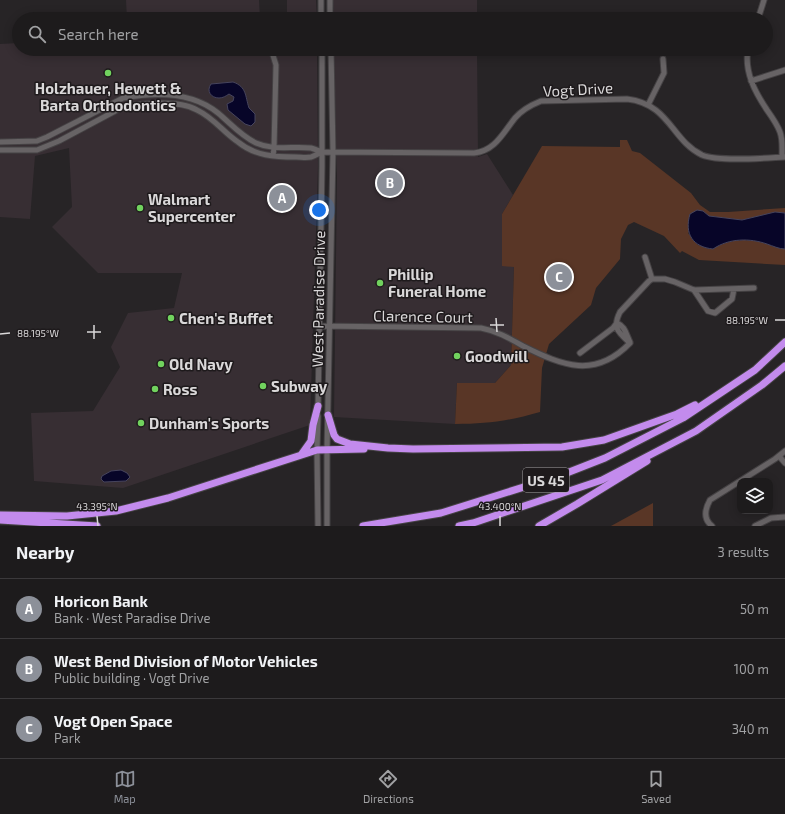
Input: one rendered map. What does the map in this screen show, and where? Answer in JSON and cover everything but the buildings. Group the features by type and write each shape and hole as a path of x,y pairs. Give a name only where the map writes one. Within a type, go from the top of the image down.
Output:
{"highway":[{"name":"US 45","path":"363,526 441,513 559,476 605,458 683,418 756,370 785,342"},
{"name":"US 45","path":"459,526 473,523 602,480 696,431 785,366"},
{"path":"328,415 334,435 341,441 350,444 413,449 562,448 604,440 677,414 715,396"},
{"path":"301,455 311,441 318,406"},
{"path":"539,526 696,431"},
{"path":"0,515 67,516 116,511 168,498 317,450 388,448"},
{"path":"0,520 98,526"}],"street":[{"path":"321,0 321,12"},
{"path":"330,0 330,12"},
{"path":"760,12 764,0"},
{"path":"273,56 276,65 273,156"},
{"name":"West Paradise Drive","path":"318,526 317,450 320,326 322,56"},
{"name":"West Paradise Drive","path":"327,526 327,450 333,152 331,56"},
{"path":"748,56 748,67 751,81 756,93 773,118 780,133 784,157"},
{"path":"648,105 664,73 663,59"},
{"path":"751,81 785,70"},
{"path":"0,142 37,140 47,137 123,98 136,96 180,95 207,105 242,135 255,143 274,148 311,148 322,152"},
{"name":"Vogt Drive","path":"322,152 478,153 496,144 516,118 532,105 541,101 627,99 637,100 658,112 682,139 702,154 714,158 726,159 784,157"},
{"path":"0,150 37,150 59,141 119,109 128,106 138,104 180,104 196,109 211,118 237,142 256,153 273,156 311,157 322,152"},
{"path":"645,257 652,280"},
{"path":"580,353 613,328 617,323 617,318 620,312 649,281 665,279 694,290 754,288"},
{"path":"694,290 708,311 715,313 732,299 734,289"},
{"name":"Clarence Court","path":"320,326 481,328 494,330 548,358 566,365 577,366 606,361 622,351 630,343 624,328 622,325 617,323"},
{"path":"712,526 706,518 705,512 710,500 785,452"},
{"path":"779,456 785,463"},
{"path":"755,526 771,518 785,517"}],"shaded area":[{"path":"126,0 259,0 260,12 127,12"},
{"path":"287,0 316,0 317,12 287,12"},
{"path":"333,0 477,0 477,12 334,12"},
{"path":"12,43 12,56 317,56 318,166 310,425 123,488 34,481 31,413 93,411 120,367 111,347 128,313 174,308 182,273 98,273 52,227 72,207 69,148 35,156 30,219 0,217 0,44"},
{"path":"334,56 477,56 478,157 487,154 513,195 502,214 502,266 514,266 511,365 495,383 457,383 455,424 334,417 337,176"},
{"path":"620,140 627,140 632,151 640,153 691,193 700,205 710,212 785,208 785,213 775,212 742,220 709,216 703,211 688,233 698,245 713,249 719,245 733,241 747,240 785,249 785,265 699,260 682,251 680,253 664,236 634,222 628,225 621,239 620,259 596,288 591,305 549,344 542,368 540,412 518,418 498,421 455,424 457,383 495,383 511,365 514,267 502,266 502,214 542,146 620,147"},
{"path":"653,503 653,526 611,526"}],"water":[{"path":"233,82 241,86 246,96 249,108 255,114 255,122 251,126 245,124 228,110 227,104 233,101 234,97 229,94 222,98 216,98 209,92 211,84"},
{"path":"697,210 703,211 709,216 742,220 775,212 785,213 785,249 747,240 733,241 719,245 713,249 700,246 692,238 688,228 690,214"},
{"path":"121,470 127,473 130,477 126,481 104,482 101,479 102,476 111,471"}],"place":[{"name":"Holzhauer, Hewett & Barta Orthodontics","path":"108,73"},
{"name":"West Bend Division of Motor Vehicles","path":"390,183"},
{"name":"Horicon Bank","path":"282,198"},
{"name":"Walmart Supercenter","path":"140,208"},
{"name":"Vogt Open Space","path":"559,277"},
{"name":"Phillip Funeral Home","path":"380,283"},
{"name":"Chen's Buffet","path":"171,318"},
{"name":"Goodwill","path":"457,356"},
{"name":"Old Navy","path":"161,364"},
{"name":"Subway","path":"263,386"},
{"name":"Ross","path":"155,389"},
{"name":"Dunham's Sports","path":"141,423"}]}
